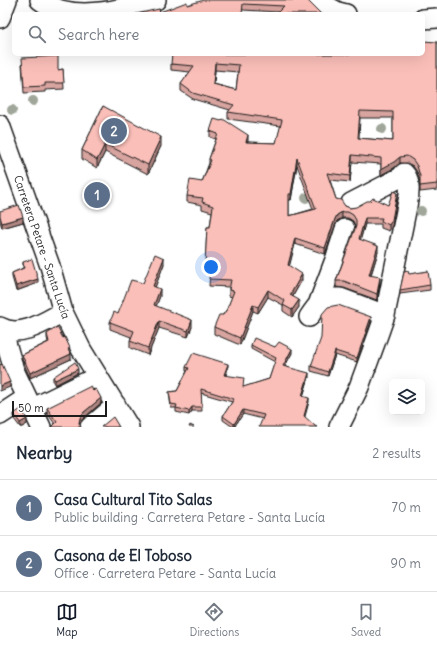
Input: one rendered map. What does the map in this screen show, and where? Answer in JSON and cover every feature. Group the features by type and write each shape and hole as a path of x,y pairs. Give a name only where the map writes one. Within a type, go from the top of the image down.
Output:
{"street":[{"path":"0,18 7,0"},
{"path":"40,0 47,5 66,12"},
{"path":"100,12 112,11 156,0"},
{"path":"316,0 338,12"},
{"path":"425,18 437,18"},
{"name":"Carretera Petare - Santa Lucía","path":"0,125 50,266 63,312 81,349 129,427"},
{"path":"339,427 359,387 385,315 408,206 409,188 407,176 404,173 401,177 351,203"},
{"path":"345,229 336,258 314,309 334,297 385,315"},
{"path":"32,416 2,335 13,331 35,328 63,312"},
{"path":"0,415 32,416 98,376"},
{"path":"90,427 116,405"}],"building":[{"path":"204,0 307,0 319,12 278,12 284,6 243,4 242,12 160,12 187,2 187,5"},
{"path":"159,9 160,12 145,12"},
{"path":"425,41 437,42 437,184 420,186 420,176 417,166 413,160 407,156 400,157 381,169 381,158 352,155 350,176 327,173 336,199 341,200 345,206 350,208 370,201 373,198 388,205 393,191 397,193 392,220 389,225 381,221 382,218 365,218 359,239 378,246 369,275 380,277 377,294 344,281 336,281 356,226 356,220 353,215 348,212 342,212 337,215 335,219 325,248 295,238 288,265 302,274 290,295 299,300 292,310 283,305 285,301 268,290 258,307 253,305 240,338 214,327 219,315 223,315 227,309 234,291 229,290 231,280 209,279 210,266 205,264 207,227 210,227 213,206 202,202 203,198 187,196 190,180 202,182 211,160 209,159 218,134 210,131 214,119 221,121 223,119 248,135 246,142 276,143 282,120 228,112 234,105 193,93 181,84 194,66 171,64 172,56 425,56","holes":["215,63 239,65 236,90 213,84","360,111 393,112 393,141 358,138","297,158 316,209 289,216 289,194 291,194"]},
{"path":"58,56 58,70 63,69 64,83 45,83 45,86 24,87 22,58"},
{"path":"103,106 161,137 148,165 105,144 97,160 82,150"},
{"path":"19,205 23,217 2,223 0,211"},
{"path":"155,254 164,258 153,286 160,289 154,305 192,320 188,331 159,321 148,348 130,341 134,331 110,322 114,312 118,314 131,280 143,283"},
{"path":"32,259 38,279 16,286 12,273 24,268 23,262"},
{"path":"408,271 409,274 428,271 430,285 400,290 404,272"},
{"path":"338,305 371,317 357,358 335,351 328,372 311,366 321,338 322,314 328,307"},
{"path":"57,327 63,338 65,337 71,354 30,373 22,355 49,342 47,334"},
{"path":"254,338 275,347 279,342 292,349 283,366 309,373 302,396 309,398 304,416 317,427 259,427 264,415 243,410 234,424 223,416 234,399 201,389 202,407 192,407 189,411 176,408 177,405 171,404 169,392 177,391 189,368 186,367 193,353 228,364 224,375 244,378 243,387 269,379 276,358 251,345"},
{"path":"75,362 78,369 55,380 53,377"},
{"path":"0,364 2,364 10,382 0,386"},
{"path":"91,386 93,391 96,389 101,398 83,413 79,423 81,427 52,427 57,422 47,408"},
{"path":"21,409 27,419 20,423 14,414"},
{"path":"113,417 119,427 101,427"}],"place":[{"name":"Casona de El Toboso","path":"114,131"},
{"name":"Casa Cultural Tito Salas","path":"97,195"}]}
